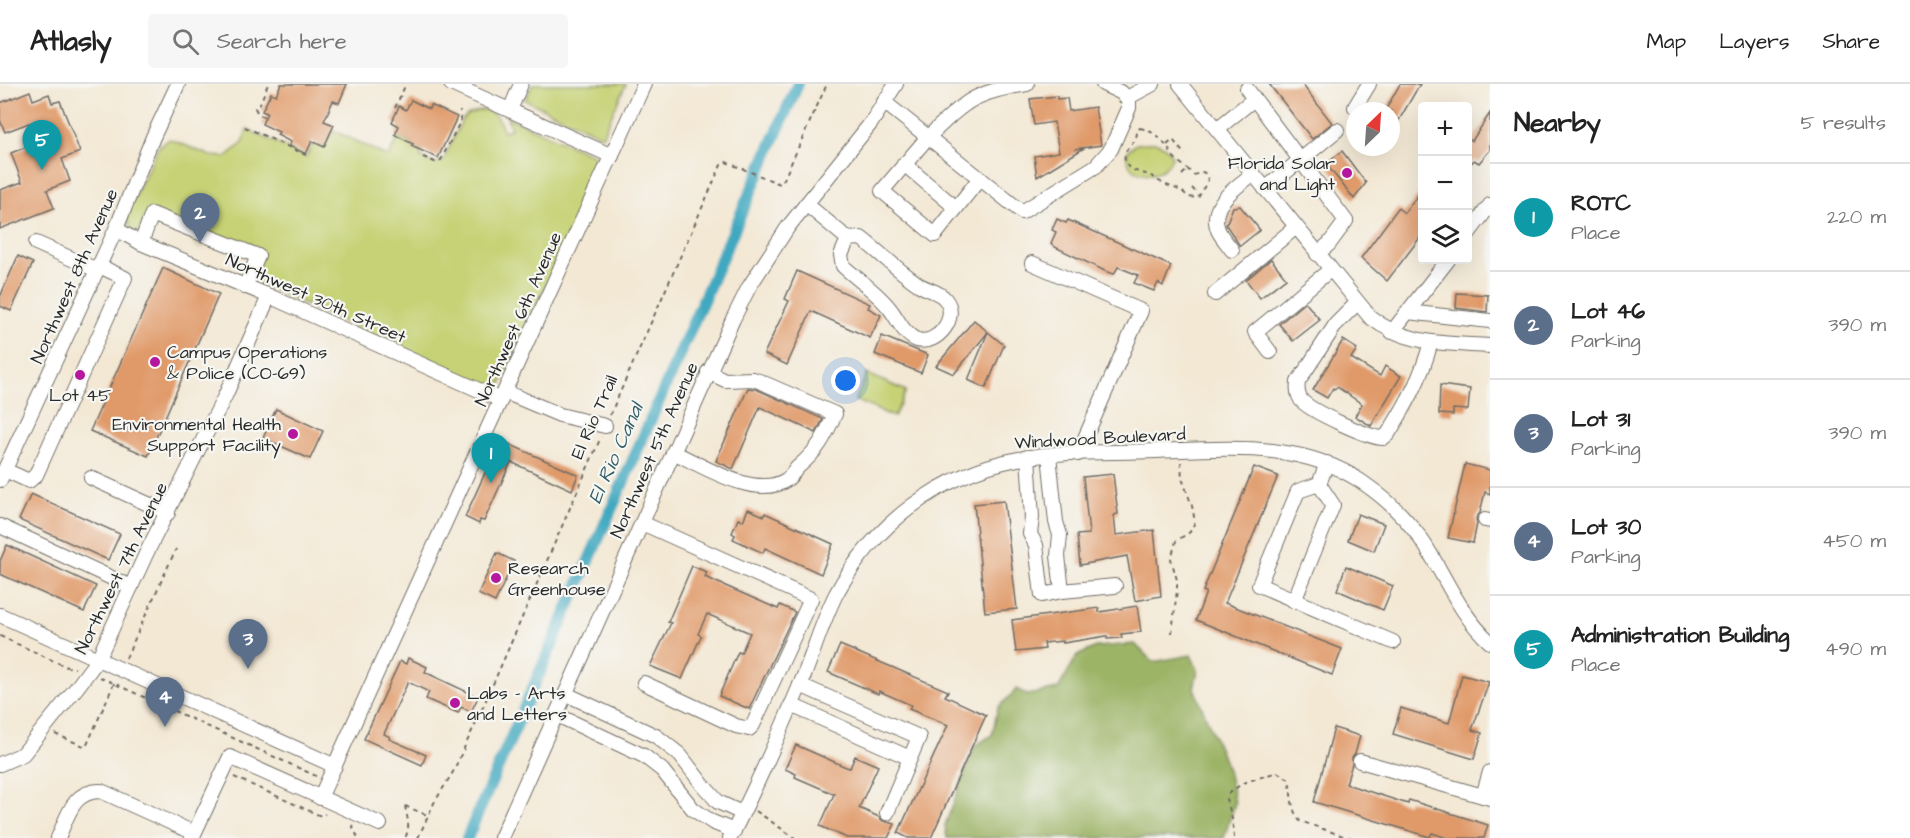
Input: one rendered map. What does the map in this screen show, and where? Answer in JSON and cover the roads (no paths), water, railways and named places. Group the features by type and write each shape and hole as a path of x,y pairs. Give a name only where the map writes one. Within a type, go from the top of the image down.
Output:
{"street":[{"name":"Northwest 8th Avenue","path":"2,475 116,229 153,137 178,84"},
{"path":"451,84 612,156"},
{"path":"510,110 521,84"},
{"name":"Northwest 6th Avenue","path":"320,798 644,84"},
{"name":"Northwest 5th Avenue","path":"501,838 708,372 749,287 788,227 871,123 896,84"},
{"path":"980,178 935,235 882,191 928,137 963,105 1000,90 1027,84"},
{"path":"884,102 1022,212 1096,166 1111,149 1129,108 1127,98 1122,93 1103,84"},
{"path":"1127,98 1153,84"},
{"path":"1180,84 1370,317 1392,332 1412,339 1490,346"},
{"path":"1358,102 1369,84"},
{"path":"1217,129 1250,94 1346,221 1329,244 1317,254"},
{"path":"1265,189 1337,130"},
{"path":"904,164 956,208"},
{"path":"1232,249 1219,232 1218,213 1227,194 1253,174"},
{"path":"806,204 848,239 861,238 919,285 943,296 951,309 951,316 937,335 924,340 917,340 910,336 881,298 843,266 841,255 848,239"},
{"path":"1472,228 1490,205"},
{"path":"141,243 152,214 258,256 245,286"},
{"path":"1215,294 1296,227"},
{"name":"Northwest 30th Street","path":"116,229 141,243 503,396 560,415 605,426"},
{"path":"2,475 29,481 36,475 124,278 36,243"},
{"path":"1032,263 1141,311 1078,454"},
{"path":"1392,332 1445,264"},
{"path":"1270,352 1255,332 1330,270"},
{"name":"Northwest 7th Avenue","path":"0,764 23,754 98,659 131,586 226,394 269,296"},
{"path":"1357,303 1336,324 1298,382 1298,394 1301,400 1320,414 1371,436 1383,438 1388,434 1413,393 1423,371 1431,342"},
{"path":"1407,312 1490,321"},
{"path":"673,452 739,482 770,486 785,480 812,455 835,414 753,379 725,380 708,372"},
{"name":"Windwood Boulevard","path":"732,834 800,685 835,597 848,574 880,533 913,505 943,486 991,465 1050,455 1256,448 1291,453 1327,463 1368,486 1404,517 1425,545 1469,620 1490,642"},
{"path":"1050,455 1056,522 1060,535 1058,556 1062,591"},
{"path":"1028,457 1032,517 1030,534 1036,545 1042,595 1115,586"},
{"path":"1319,484 1327,463"},
{"path":"91,478 168,513"},
{"path":"1319,484 1298,491 1259,585 1393,642"},
{"path":"1294,601 1333,505 1319,484"},
{"path":"642,523 811,599 761,710 749,729 736,726 644,683"},
{"path":"0,526 131,586"},
{"path":"0,615 335,766"},
{"path":"800,685 919,737 887,813"},
{"path":"566,694 645,730 668,744 680,754 702,785 718,802 744,809"},
{"path":"791,705 910,758"},
{"path":"853,733 863,712"},
{"path":"556,716 635,750 654,762 663,770 693,809 732,834"},
{"path":"654,762 668,744"},
{"path":"58,838 76,799 93,790 101,790 193,836 230,757 380,824"},
{"path":"1360,761 1487,797 1490,772"}],"waterway":[{"name":"El Rio Canal","path":"467,838 798,84"}],"place":[{"name":"Administration Building","path":"42,170"},
{"name":"Florida Solar and Light","path":"1347,173"},
{"name":"Lot 46","path":"200,243"},
{"name":"Campus Operations & Police (CO-69)","path":"155,362"},
{"name":"Lot 45","path":"80,375"},
{"name":"Environmental Health Support Facility","path":"293,434"},
{"name":"ROTC","path":"491,483"},
{"name":"Research Greenhouse","path":"496,578"},
{"name":"Lot 31","path":"248,669"},
{"name":"Labs - Arts and Letters","path":"455,703"},
{"name":"Lot 30","path":"165,727"}]}
